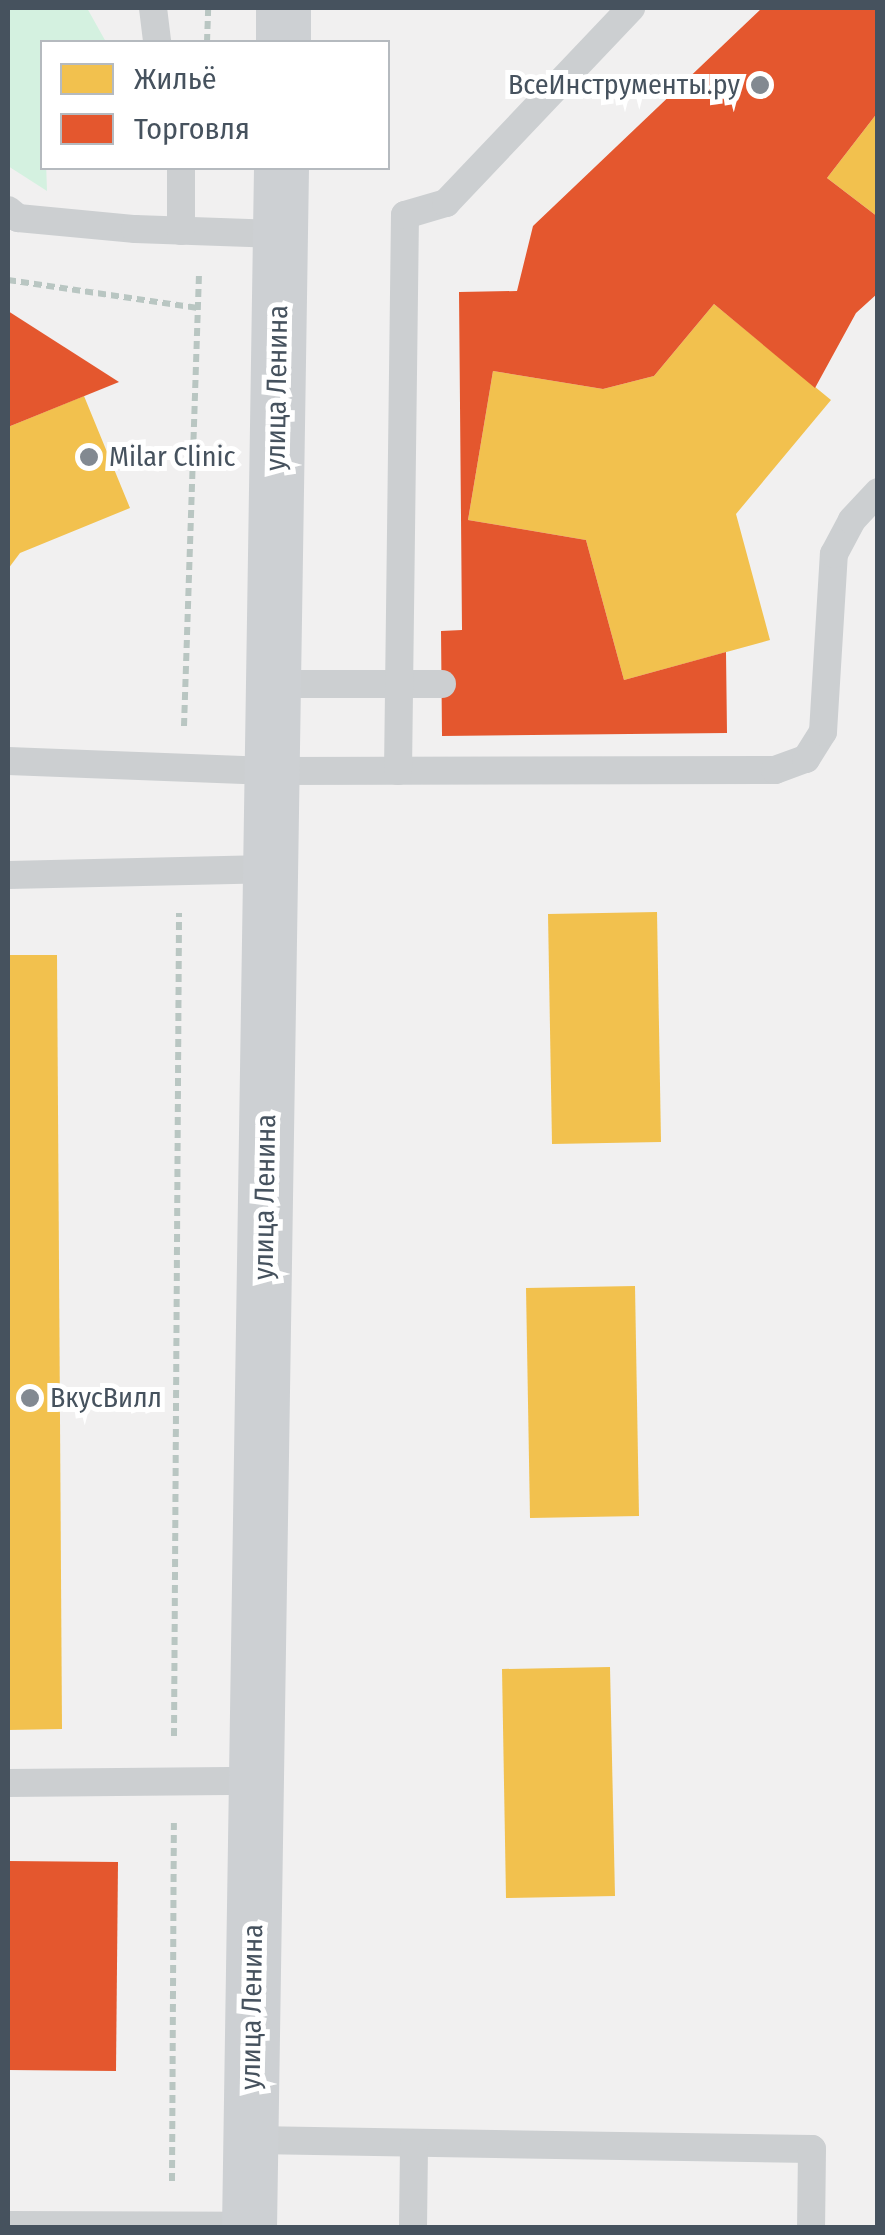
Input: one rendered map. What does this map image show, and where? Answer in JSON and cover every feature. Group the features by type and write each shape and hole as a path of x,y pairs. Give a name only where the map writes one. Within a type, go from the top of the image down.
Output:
{"main road":[{"path":"283,40 284,8"},
{"name":"улица Ленина","path":"249,2227 281,170"}],"lane":[{"path":"153,8 158,40"},
{"path":"398,771 405,215 446,203 632,8"},
{"path":"181,170 191,231"},
{"path":"8,210 18,218 280,234"},
{"path":"8,760 272,771 775,770 806,760 822,732 834,554 852,520 878,492"},
{"path":"273,684 442,684"},
{"path":"8,875 270,869"},
{"path":"8,1784 256,1781"},
{"path":"250,2140 812,2149 811,2228"},
{"path":"413,2228 414,2142"},
{"path":"8,2225 249,2227"}],"path":[{"path":"207,40 208,8"},
{"path":"183,768 198,308 191,231"},
{"path":"8,280 198,308"},
{"path":"172,2226 179,872"}],"green space":[{"path":"8,8 87,8 105,40 40,40 40,170 46,170 47,191 8,166"}],"building: Жильё":[{"path":"878,112 878,217 827,178"},
{"path":"714,304 831,400 736,514 770,640 624,680 586,540 468,520 493,371 603,389 654,376"},
{"path":"84,396 130,508 20,553 8,569 8,427"},
{"path":"657,912 661,1142 552,1144 548,914"},
{"path":"8,955 57,955 62,1729 8,1730"},
{"path":"635,1286 639,1516 530,1518 526,1288"},
{"path":"610,1667 615,1896 506,1898 502,1669"}],"building: Торговля":[{"path":"762,8 878,8 878,112 827,178 878,217 878,293 856,313 815,388 714,304 654,376 603,389 493,371 468,520 586,540 624,680 726,652 727,733 442,736 441,631 462,630 459,292 517,291 533,226"},
{"path":"8,311 119,382 8,427"},
{"path":"8,1861 118,1862 116,2071 8,2070"}],"place":[{"name":"ВсеИнструменты.ру","path":"760,85"},
{"name":"Milar Clinic","path":"89,457"},
{"name":"ВкусВилл","path":"30,1398"}]}
